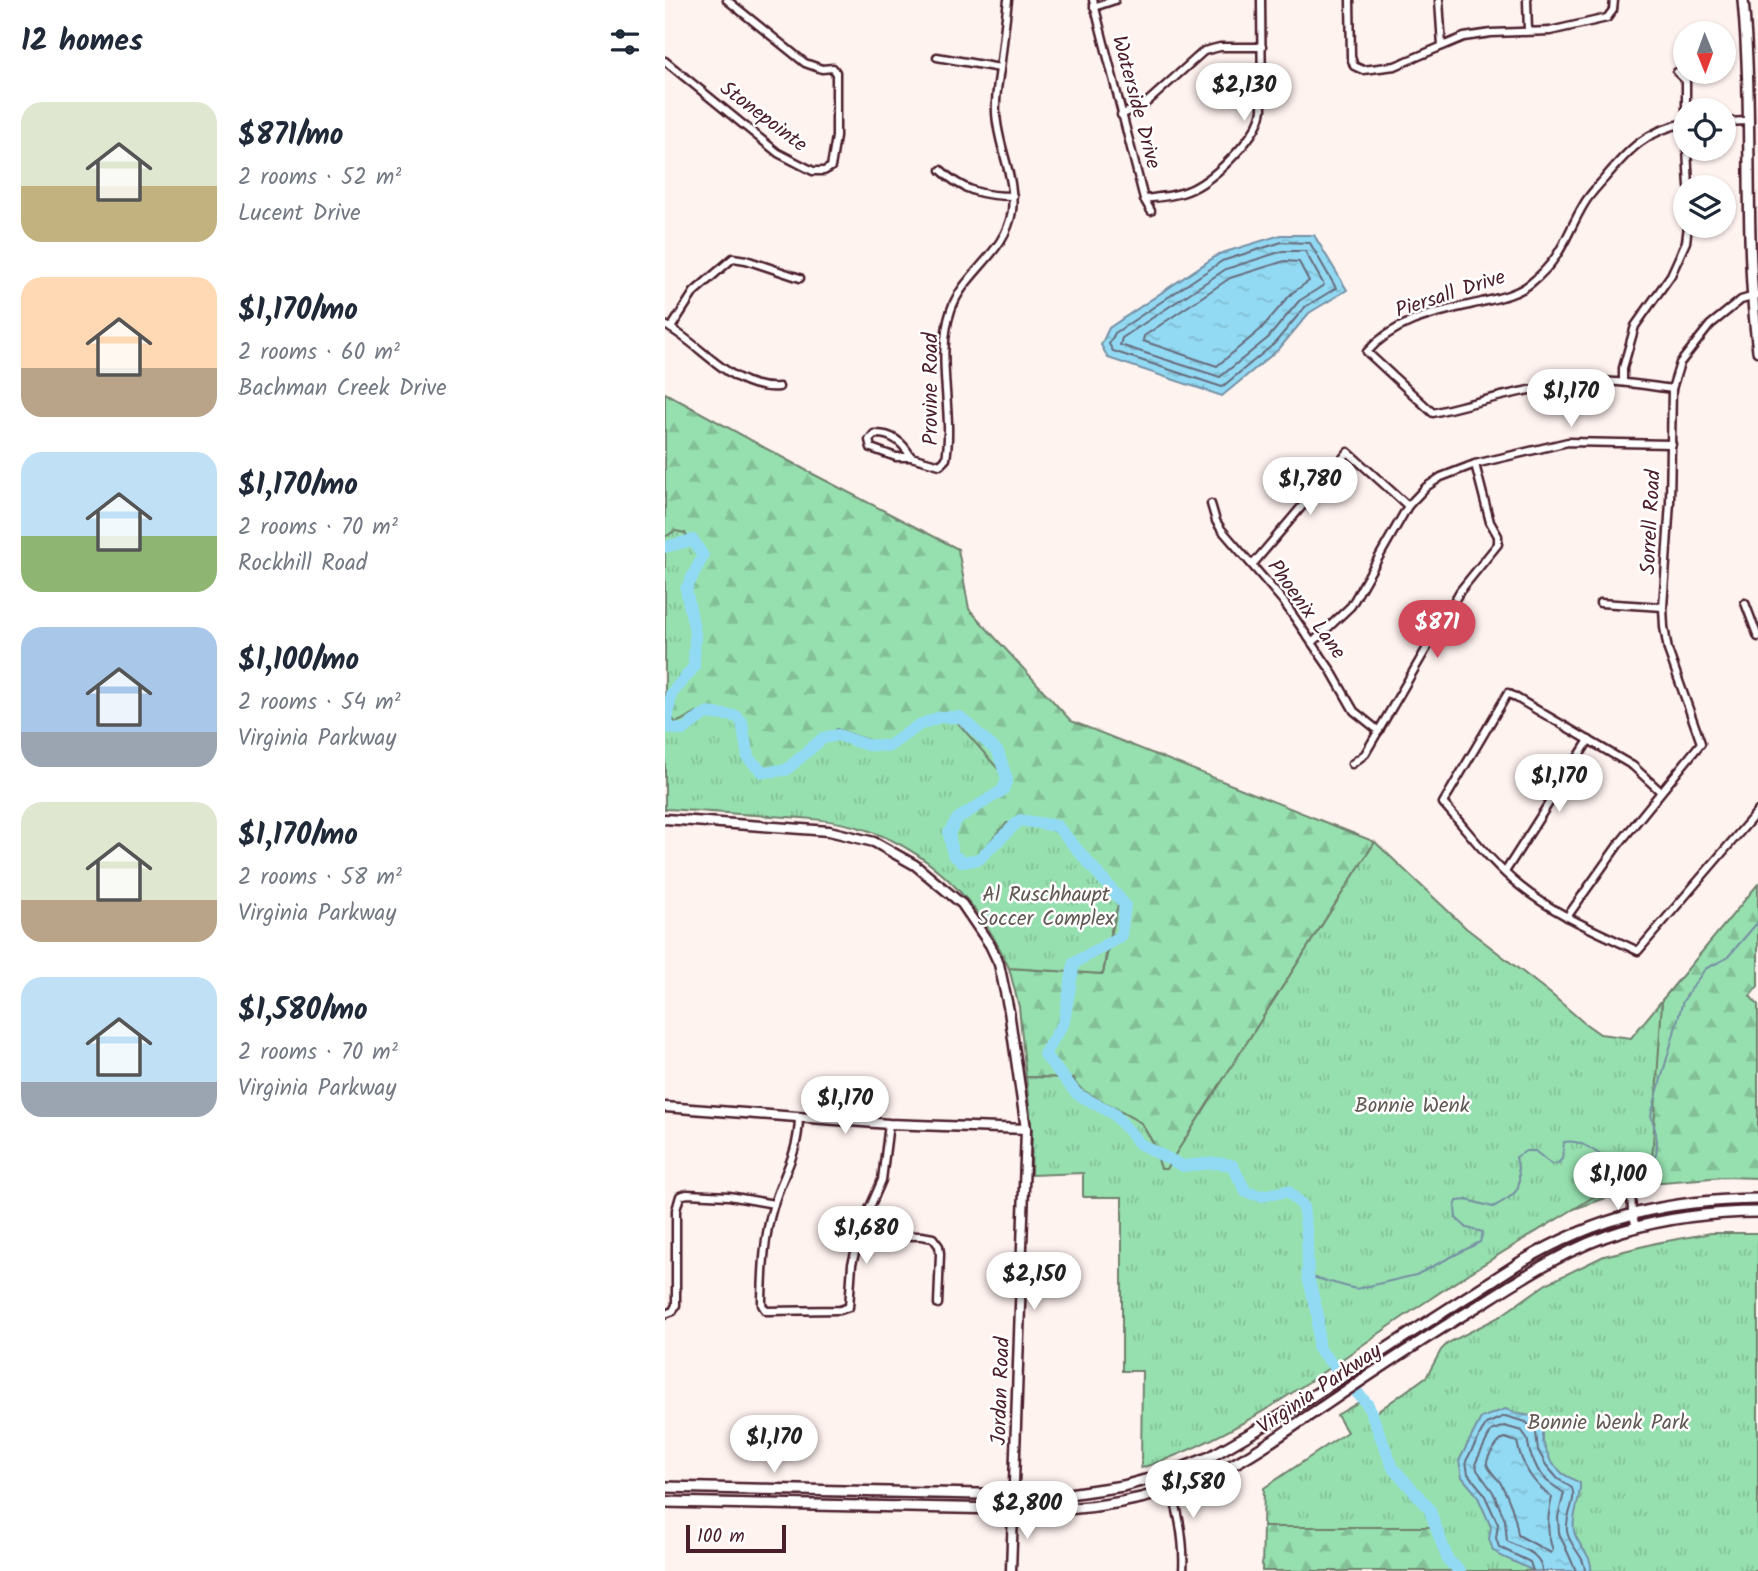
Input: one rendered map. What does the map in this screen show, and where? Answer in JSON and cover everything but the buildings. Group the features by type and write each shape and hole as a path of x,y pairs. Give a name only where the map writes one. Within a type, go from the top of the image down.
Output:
{"main road":[{"path":"1743,0 1753,121 1758,351"},
{"name":"Virginia Parkway","path":"665,1487 1014,1494 1083,1493 1123,1486 1167,1474 1210,1457 1291,1410 1541,1250 1585,1229 1632,1212 1695,1202 1758,1199"},
{"name":"Virginia Parkway","path":"665,1502 1013,1510 1097,1506 1171,1490 1229,1467 1401,1354 1556,1259 1602,1238 1636,1227 1700,1214 1758,1212"},
{"path":"755,1489 755,1504"}],"street":[{"name":"Stonepointe","path":"665,61 778,153 813,171 824,171 831,167 836,137 836,72 833,68 822,69 805,63 727,0"},
{"name":"Provine Road","path":"911,457 935,466 943,463 948,452 946,346 949,318 958,294 994,253 1006,233 1012,212 1013,196 1009,170 996,114 1008,0"},
{"path":"1093,3 1115,0"},
{"path":"1144,200 1193,188 1219,169 1254,133 1262,117 1261,0"},
{"path":"1350,0 1351,57 1357,68 1377,69 1395,66 1464,37 1550,31 1607,18 1611,15 1614,3"},
{"path":"1440,0 1441,47"},
{"path":"1527,0 1528,31"},
{"name":"Waterside Drive","path":"1093,3 1144,200 1150,211"},
{"path":"1121,115 1145,104 1204,51 1220,47 1262,47"},
{"path":"937,57 1000,68"},
{"name":"Piersall Drive","path":"1622,382 1582,382 1528,390 1433,413 1367,352 1392,330 1417,318 1504,296 1529,285 1556,260 1585,202 1628,151 1648,135 1673,125"},
{"path":"940,170 968,190 989,195 1013,196"},
{"path":"1672,389 1622,382 1623,368 1635,326 1671,275 1686,238"},
{"path":"779,387 767,388 730,373 668,326 694,292 733,258 800,278"},
{"name":"Sorrell Road","path":"1660,791 1701,743 1668,650 1663,607 1672,444 1672,389 1681,363 1704,332 1741,300 1755,295"},
{"path":"879,433 894,437 904,445 911,457 902,458 876,450 871,447 869,440 879,433"},
{"path":"1312,643 1351,606 1408,506 1433,482 1475,464 1569,442 1672,444"},
{"path":"1253,564 1347,452 1408,506"},
{"path":"1352,764 1365,754 1460,591 1499,539 1490,522 1475,464"},
{"name":"Phoenix Lane","path":"1211,504 1221,529 1283,601 1354,710 1379,731"},
{"path":"1600,603 1663,607"},
{"path":"1745,603 1758,637"},
{"path":"1567,916 1660,791 1633,766 1508,693 1443,803 1521,887 1567,916 1638,951 1758,811"},
{"path":"1505,872 1589,740"},
{"name":"Jordan Road","path":"665,819 829,831 852,835 895,852 945,888 962,904 980,929 999,964 1027,1129 1011,1571"},
{"path":"665,1107 889,1124 1027,1129"},
{"path":"799,1118 796,1150 774,1204 763,1255 761,1299 766,1311 839,1310 849,1307 852,1264 859,1235 882,1180 889,1124"},
{"path":"1631,1192 1636,1227"},
{"path":"668,1313 676,1305 675,1210 680,1196 729,1196 774,1204"},
{"path":"859,1235 933,1238 939,1246 940,1254 938,1304"},
{"path":"1167,1474 1181,1533 1183,1571"}],"green space":[{"path":"665,393 958,549 969,609 1071,721 1375,842 1166,1169 1161,1169 1153,1143 1141,1123 1082,1090 1074,1078 1026,1077 1019,1007 1009,968 1103,974 1119,901 1079,848 1007,823 975,858 962,857 952,846 954,820 1000,791 924,725 891,748 837,729 777,774 746,763 740,747 741,732 676,723 665,709 674,683 696,659 688,590 703,560 675,531 665,537"},
{"path":"675,531 685,533 703,560 688,590 696,659 674,683 665,708 665,537"},
{"name":"Al Ruschhaupt Soccer Complex","path":"665,709 676,723 702,710 738,720 746,763 777,774 837,729 891,748 924,725 951,715 1006,778 1000,791 954,820 952,846 962,857 975,858 1007,823 1048,828 1066,837 1079,848 1119,901 1108,941 1103,974 1009,968 983,921 949,880 907,848 883,836 846,824 793,817 665,809"},
{"name":"Bonnie Wenk","path":"1375,842 1466,928 1600,1034 1631,1038 1662,1000 1652,1160 1457,1281 1291,1394 1219,1436 1141,1468 1142,1371 1122,1371 1122,1197 1083,1197 1083,1173 1031,1175 1032,1135 1026,1077 1074,1078 1082,1090 1141,1123 1153,1143 1161,1169 1166,1169"},
{"path":"1758,884 1758,986 1750,996 1758,1005 1758,1178 1724,1177 1650,1183 1568,1211 1651,1160 1662,1000"},
{"name":"Bonnie Wenk Park","path":"1711,1233 1758,1233 1758,1571 1461,1571 1453,1564 1438,1527 1263,1527 1264,1488 1347,1432 1337,1415 1366,1398 1374,1414 1427,1376 1441,1350 1448,1343 1499,1317 1546,1284 1604,1256"},
{"path":"1263,1527 1438,1527 1453,1563 1461,1571 1262,1571"}],"water":[{"path":"1281,235 1314,235 1347,290 1309,313 1279,349 1222,396 1108,358 1101,345 1109,328 1219,254"},
{"path":"1505,1409 1531,1416 1543,1430 1543,1442 1551,1462 1563,1474 1580,1483 1574,1531 1590,1560 1591,1571 1534,1571 1493,1550 1489,1539 1491,1527 1477,1495 1462,1477 1459,1461 1481,1418"}],"waterway":[{"path":"665,547 693,540 703,556 686,589 695,633 694,667 671,694 667,723 670,728 683,730 706,713 736,716 742,722 748,758 763,772 786,770 823,738 838,735 867,745 889,746 919,725 940,717 960,717 998,752 1007,779 1003,790 957,819 949,833 953,855 963,862 979,859 1020,820 1057,826 1125,905 1121,936 1074,963 1064,1022 1044,1054 1077,1094 1114,1114 1140,1144 1183,1166 1215,1163 1232,1165 1246,1192 1261,1196 1288,1191 1303,1206 1308,1277 1318,1315 1318,1348 1368,1405 1393,1468 1429,1508 1448,1560 1460,1571"},
{"path":"1308,1276 1356,1289 1416,1275 1480,1242 1483,1232 1467,1228 1456,1218 1457,1201 1467,1200 1493,1207 1510,1197 1519,1183 1516,1157 1526,1151 1535,1151 1551,1164 1557,1164 1562,1159 1564,1142 1571,1141 1620,1164 1655,1157 1657,1141 1651,1115 1683,1001 1705,969 1727,958 1758,922"}]}
